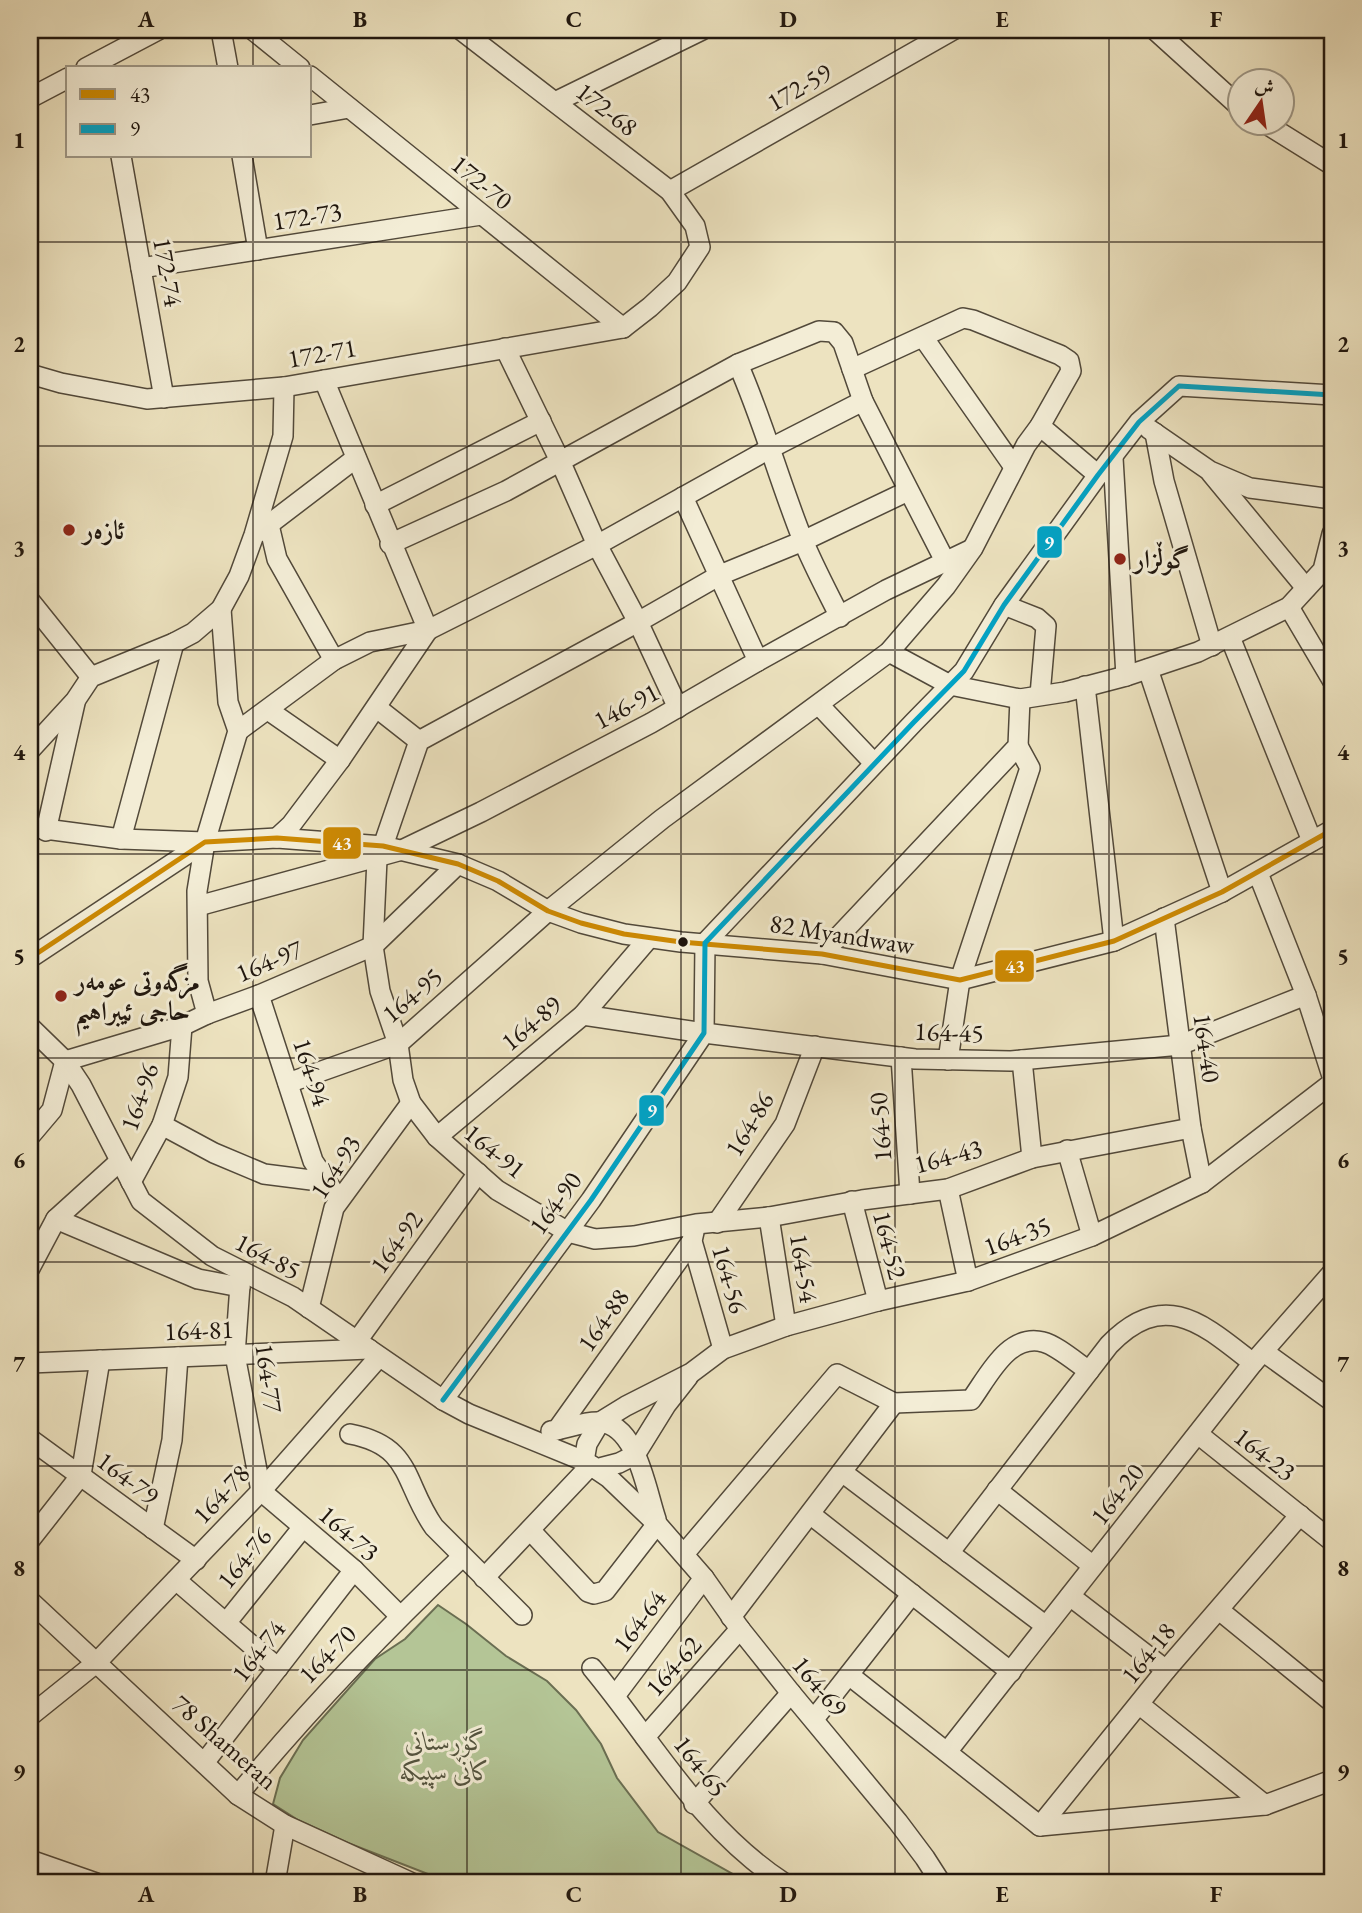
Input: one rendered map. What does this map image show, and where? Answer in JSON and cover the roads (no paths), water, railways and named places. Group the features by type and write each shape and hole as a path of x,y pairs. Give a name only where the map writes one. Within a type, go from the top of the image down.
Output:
{"street":[{"path":"98,65 158,30"},
{"path":"221,30 228,66"},
{"path":"253,30 298,66"},
{"name":"172-68","path":"461,30 670,191 695,226 700,247 677,282 622,328"},
{"path":"555,102 702,30"},
{"name":"172-59","path":"670,191 953,30"},
{"path":"1155,30 1226,94"},
{"name":"172-70","path":"312,78 622,328"},
{"path":"30,99 66,79"},
{"path":"312,115 349,108"},
{"path":"1285,136 1332,165"},
{"path":"1314,155 1332,145"},
{"name":"172-74","path":"121,158 164,398"},
{"path":"242,158 258,250"},
{"name":"172-73","path":"141,268 481,215"},
{"name":"164-95","path":"288,1083 398,1044 548,911 662,819 889,652 946,586 973,548 1014,467 1071,371 1069,361 973,320 963,318 923,337"},
{"name":"172-71","path":"30,374 61,383 147,399 164,398 284,387 622,328"},
{"path":"390,544 561,463 738,364 819,331 834,332 843,343 863,401 945,561"},
{"path":"852,369 923,337 1014,467"},
{"path":"505,348 597,545 638,622 678,708"},
{"path":"738,364 760,415 769,449 803,541 840,617"},
{"path":"324,380 428,630"},
{"path":"704,1033 705,943 964,671 1004,605 1098,475 1112,458 1147,428 1179,386 1332,395"},
{"path":"30,750 75,701 91,677 174,643 193,633 221,609 261,530 283,436 284,387"},
{"path":"238,732 334,660 370,642 428,630 597,545 769,449 863,401"},
{"path":"375,505 541,421"},
{"path":"1040,426 1098,475"},
{"path":"1147,428 1210,471 1250,488 1332,499"},
{"path":"1147,428 1212,646"},
{"path":"261,530 356,458"},
{"path":"1112,458 1126,676"},
{"path":"1210,471 1306,589"},
{"path":"373,946 387,852 419,741 720,575 803,541 908,491"},
{"path":"683,497 758,661"},
{"path":"261,530 334,660"},
{"path":"889,652 950,685 1020,699 1126,676 1212,646 1289,607 1323,570 1332,534"},
{"name":"146-91","path":"198,906 387,852 493,806 678,708 758,661 973,548"},
{"path":"31,603 91,677"},
{"path":"1004,605 1037,618 1046,626 1040,695"},
{"path":"1289,607 1332,680"},
{"path":"206,1014 198,981 197,891 205,842 238,732 228,702 221,609"},
{"path":"278,838 340,760 428,630"},
{"path":"1230,637 1312,841"},
{"path":"121,839 174,643"},
{"path":"1148,669 1222,892"},
{"path":"1085,686 1114,941"},
{"path":"948,1059 960,980 1030,768 1018,746 1020,699"},
{"path":"38,829 75,701"},
{"path":"819,705 874,763"},
{"path":"377,708 419,741"},
{"path":"268,710 340,760"},
{"path":"822,954 1018,746"},
{"name":"82 Myandwaw","path":"38,829 121,839 205,842 278,838 387,852 458,864 498,881 548,911 580,923 649,938 822,954 960,980 1114,941 1222,892 1332,830"},
{"path":"30,958 205,842"},
{"path":"373,946 458,864"},
{"path":"1258,873 1306,995 1326,1038 1332,1076"},
{"name":"164-40","path":"1164,918 1191,1128 1202,1183"},
{"name":"164-89","path":"437,1137 583,1015 649,938"},
{"name":"164-97","path":"65,1061 182,1026 373,946"},
{"name":"164-91","path":"373,946 380,991 398,1044 403,1080 411,1103 437,1137 497,1190 568,1232 595,1239 694,1232 717,1223"},
{"name":"164-94","path":"259,995 313,1161 339,1200"},
{"name":"164-45","path":"583,1015 901,1057 1022,1060 1180,1045 1306,995"},
{"name":"164-96","path":"131,1182 162,1125 178,1077 182,1026"},
{"path":"30,1027 65,1061 52,1110 30,1136"},
{"name":"164-90","path":"443,1400 568,1232 704,1033"},
{"name":"164-86","path":"717,1223 785,1124 815,1046"},
{"name":"164-50","path":"901,1057 910,1194"},
{"path":"1022,1060 1032,1157"},
{"name":"164-85","path":"65,1061 81,1085 141,1201 241,1279 309,1308 443,1400 469,1414 591,1465"},
{"name":"164-35","path":"600,1422 691,1373 723,1349 786,1326 878,1301 968,1281 1092,1236 1202,1183 1332,1083"},
{"name":"164-93","path":"309,1308 334,1208 411,1103"},
{"name":"164-93","path":"162,1125 214,1153 264,1174 327,1182"},
{"name":"164-43","path":"717,1223 769,1217 852,1201 948,1189 1032,1157 1191,1128"},
{"path":"1067,1150 1092,1236"},
{"path":"30,1268 56,1219 120,1161"},
{"name":"164-92","path":"369,1349 478,1173"},
{"path":"948,1189 968,1281"},
{"name":"164-52","path":"852,1201 878,1301"},
{"name":"164-54","path":"769,1217 786,1326"},
{"path":"56,1219 198,1279 241,1279"},
{"name":"164-56","path":"694,1232 723,1349"},
{"name":"164-88","path":"558,1430 694,1232"},
{"name":"164-20","path":"947,1752 1259,1358 1332,1273"},
{"name":"164-77","path":"241,1279 235,1355 261,1491"},
{"path":"948,1553 1120,1334 1144,1321 1173,1315 1189,1318 1332,1401"},
{"path":"684,1554 837,1374 894,1403 971,1399 1014,1345 1025,1341 1044,1342 1089,1371"},
{"name":"164-81","path":"30,1363 369,1349"},
{"name":"164-78","path":"30,1716 96,1663 261,1491 369,1349"},
{"path":"153,1529 172,1440 177,1357"},
{"path":"30,1540 81,1475 100,1360"},
{"name":"164-35","path":"635,1455 691,1373"},
{"name":"164-62","path":"645,1737 736,1623 810,1514 894,1403"},
{"path":"591,1465 587,1444 600,1422"},
{"name":"164-85","path":"511,1431 558,1430 600,1422"},
{"name":"164-69","path":"600,1422 608,1423 622,1431 631,1444 657,1524"},
{"path":"350,1434 376,1441 398,1458 409,1476 422,1510 434,1527 522,1615"},
{"name":"164-23","path":"1198,1434 1332,1541"},
{"name":"164-79","path":"30,1439 196,1560"},
{"path":"484,1578 591,1465 619,1463 635,1455"},
{"name":"164-69","path":"591,1465 657,1524 684,1554 791,1693 905,1831 941,1883"},
{"path":"842,1472 1046,1626"},
{"path":"997,1490 1093,1566"},
{"name":"164-73","path":"261,1491 354,1570 400,1616"},
{"path":"810,1514 1010,1672"},
{"name":"164-18","path":"1040,1826 1140,1706 1166,1670 1300,1515"},
{"path":"530,1530 588,1592 594,1594 605,1591 657,1524"},
{"name":"164-76","path":"226,1623 303,1527"},
{"name":"164-70","path":"238,1795 293,1727 400,1616 462,1557"},
{"name":"164-74","path":"204,1763 354,1570"},
{"name":"164-64","path":"615,1696 704,1578"},
{"path":"176,1580 278,1668"},
{"path":"814,1719 912,1594"},
{"path":"1070,1596 1166,1670"},
{"name":"78 Shameran","path":"30,1601 238,1795 285,1825 412,1883"},
{"path":"1219,1610 1332,1702"},
{"name":"164-65","path":"592,1668 694,1804 737,1847 784,1883"},
{"path":"849,1675 1040,1826 1265,1805 1332,1780"},
{"path":"694,1804 791,1693"},
{"path":"1140,1706 1265,1805"},
{"path":"275,1883 285,1825"},
{"path":"30,1860 96,1883"}],"place":[{"name":"ئازەر","path":"69,530"},
{"name":"گوڵزار","path":"1120,559"},
{"name":"مزگەوتی عومەر حاجی ئیبراهیم","path":"61,996"}],"park label":[{"name":"گۆڕستانی کانی سپیکە","path":"446,1756"}]}
